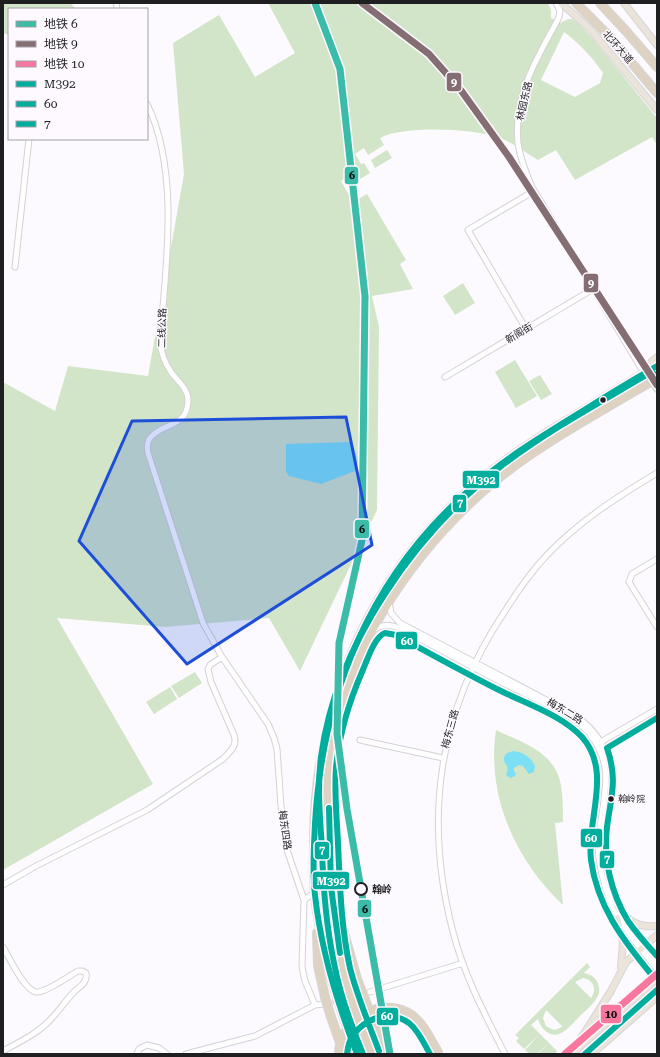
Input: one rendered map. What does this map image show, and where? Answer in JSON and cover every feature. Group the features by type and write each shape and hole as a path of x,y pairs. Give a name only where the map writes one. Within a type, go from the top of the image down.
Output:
{"highway":[{"name":"北环大道","path":"576,3 616,44 657,93"},
{"name":"北环大道","path":"600,3 657,67"},
{"path":"344,1054 325,1001 318,966 314,848 315,798 323,746 339,684 359,636 382,593 402,563 426,533 476,484 534,440 657,366"},
{"path":"372,1054 359,1024 343,970 337,936 332,887 328,767 340,709 350,680 372,631 389,601 434,541 471,502 491,484 540,448 654,379"},
{"path":"332,887 357,979 371,1017 388,1054"},
{"path":"317,912 334,989 346,1028 357,1054"},
{"path":"339,1054 341,1040 346,1031 357,1018 372,1010 392,1008 412,1015 420,1022 439,1054"}],"main road":[{"path":"561,3 585,24 600,40 657,110"},
{"path":"624,3 657,45"},
{"path":"585,24 616,44"},
{"path":"644,374 652,360 657,357"},
{"path":"654,379 657,390"},
{"path":"617,906 626,917 635,924 646,927 657,926"},
{"path":"617,918 623,942 623,956 620,974"},
{"path":"572,1054 628,959 657,935"},
{"path":"572,1054 657,979"},
{"path":"592,1054 657,997"}],"street":[{"path":"556,3 560,11 558,19"},
{"path":"558,19 565,13 574,14"},
{"name":"林园东路","path":"558,19 531,72 523,95 518,121 518,144 534,191 644,374"},
{"name":"二线公路","path":"148,107 157,130 163,154 167,181 166,266 160,341 161,351 163,358 171,372 187,393 188,400 186,411 182,418 176,423 159,430 150,437 148,441 148,453 203,623 222,657"},
{"path":"15,268 30,140"},
{"path":"526,329 468,230 534,191"},
{"name":"新阁街","path":"445,377 593,290"},
{"name":"梅东三路","path":"506,1054 478,1000 463,963 453,934 447,908 439,853 439,809 443,758 454,712 472,667 488,638 519,590 545,557 608,503 657,473"},
{"path":"657,559 632,574 629,582 657,627"},
{"name":"梅东二路","path":"389,601 391,613 400,623 576,716 592,729 606,754 612,774 612,788 606,820 604,845 608,876 617,906 624,920 657,969"},
{"name":"梅东二路","path":"372,631 384,625 393,625 571,718 599,743 607,781 599,827 600,858 605,886 617,918 657,962"},
{"path":"3,885 147,810 223,759 232,750 236,740 209,675 210,665 222,657"},
{"name":"梅东四路","path":"222,657 272,730 277,749 281,806 287,850 304,900 302,967 315,1005"},
{"path":"599,743 657,709"},
{"path":"360,740 443,758"},
{"path":"304,900 315,892"},
{"path":"3,947 23,981 31,990 35,992 45,989 78,971 86,973 87,977 86,981 75,990 42,1028 3,1051"},
{"path":"370,992 463,963"},
{"path":"186,1054 256,1036 325,1001"},
{"path":"137,1054 139,1049 147,1045 159,1048 167,1054"}],"highlighted area":[{"path":"346,417 372,545 187,664 79,541 132,421"}],"green space":[{"path":"3,3 71,3 74,8 8,8 8,35 3,33"},
{"path":"268,3 548,3 551,10 551,18 560,23 568,19 572,19 578,23 594,40 657,118 657,145 652,137 575,180 556,150 538,160 498,137 456,130 422,130 391,134 380,138 384,145 368,155 364,148 355,154 361,164 364,163 370,173 352,184 347,177 341,181 353,202 367,194 406,260 400,264 413,289 372,296 379,327 377,510 300,671 269,618 165,627 57,618 153,784 3,870 3,382 55,411 68,366 148,376 184,174 173,43 219,15 255,77 295,53","holes":["564,32 585,51 603,73 600,83 575,97 541,80"]},
{"path":"387,150 392,158 375,168 371,160"},
{"path":"463,283 475,303 455,315 443,296"},
{"path":"515,360 537,396 516,408 495,372"},
{"path":"540,375 552,394 541,400 529,381"},
{"path":"195,672 202,683 179,698 171,686"},
{"path":"170,687 177,699 154,714 146,702"},
{"path":"496,730 525,744 543,755 556,771 560,781 563,801 563,822 555,823 563,905 546,888 531,868 508,826 500,803 496,779 494,755"},
{"path":"587,963 590,967 584,973 591,975 594,978 599,989 597,998 591,1006 567,1029 559,1034 554,1035 544,1030 538,1019 531,1025 540,1034 524,1049 516,1041 519,1038 515,1035","holes":["583,978 590,981 593,985 594,991 591,998 575,982","546,1010 562,1026 562,1027 554,1030 546,1026 543,1018"]},
{"path":"540,1034 549,1043 537,1054 529,1054 525,1050"},
{"path":"549,1043 557,1051 555,1054 538,1054"}],"water":[{"path":"351,442 356,453 357,460 355,471 321,484 289,476 286,472 286,444"},
{"path":"513,751 520,752 529,758 535,766 534,772 529,774 523,766 519,765 514,768 516,773 515,776 511,778 507,776 506,774 508,769 504,757 507,753"}],"tunnel":[{"path":"325,1004 370,992"}],"metro line":[{"name":"6","path":"315,3 340,69 365,296 362,540 339,643 337,734 347,809 390,1054"},
{"name":"9","path":"362,3 429,54 460,89 509,157 657,385"},
{"name":"10","path":"565,1054 657,974"}],"transit line":[{"name":"M392","path":"357,1054 337,996 321,936 313,868 315,824 320,776 328,730 341,685 357,642 378,601 403,562 433,526 480,480 522,449 657,366"},
{"name":"7","path":"363,1054 350,1021 336,975 331,949 324,892 319,780 321,757 330,715 343,673 362,633 385,594 411,557 440,523 471,492 504,464 556,428 648,374 652,373 657,375"},
{"name":"60","path":"379,1051 356,989 347,953 341,906 335,787 337,756 349,707 371,650 377,639 385,633 396,635 511,696 554,716 574,729 582,737 591,751 596,765 596,797 590,845 594,877 605,907 613,922 621,935 651,974"},
{"name":"7","path":"657,718 607,748 612,769 613,788 606,839 607,863 617,899 628,921 638,935 657,956"},
{"name":"M392","path":"329,808 331,887 340,953"},
{"name":"60","path":"585,1054 657,990"},
{"name":"60","path":"347,1054 351,1039 359,1028 372,1020 387,1016 402,1019 413,1026 430,1054"}],"place":[{"name":"翰岭院","path":"611,799"},
{"name":"翰岭","path":"361,889"}]}
